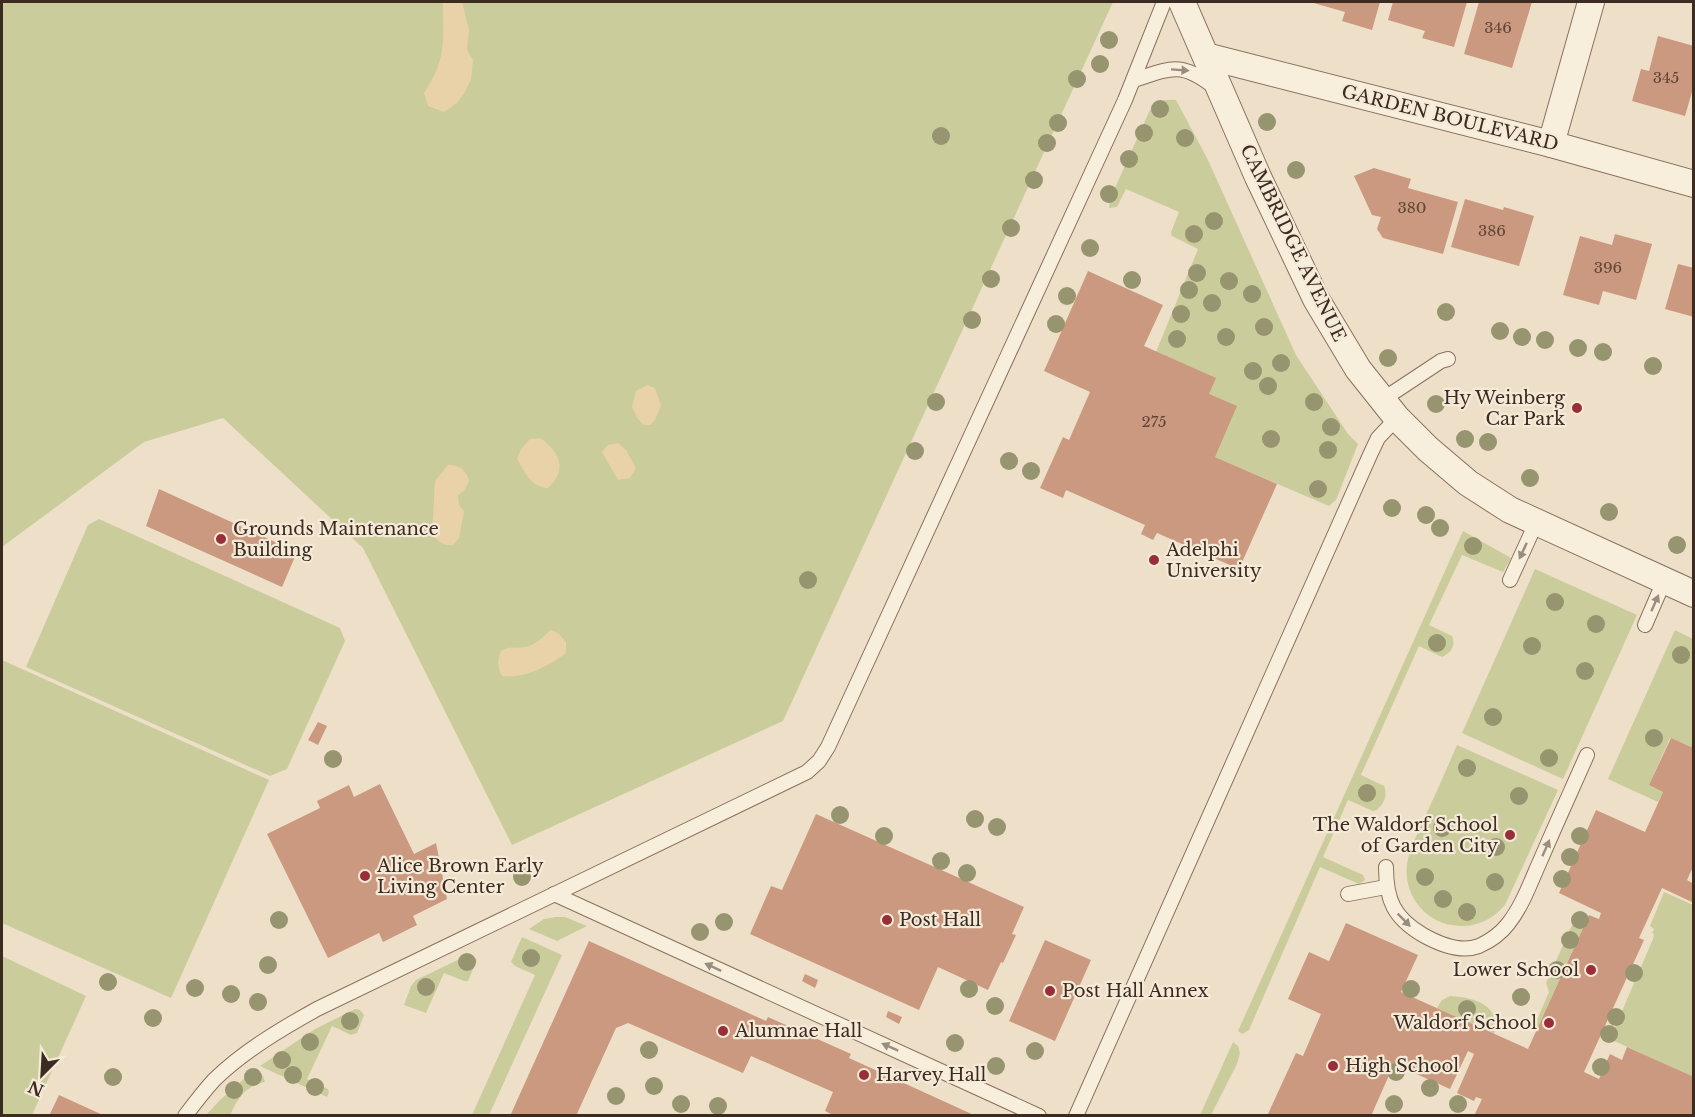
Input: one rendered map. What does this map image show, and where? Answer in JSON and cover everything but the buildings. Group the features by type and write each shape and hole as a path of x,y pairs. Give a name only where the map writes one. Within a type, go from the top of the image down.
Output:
{"street":[{"name":"CAMBRIDGE AVENUE","path":"1182,2 1316,299 1358,369 1390,409 1428,449 1468,483 1510,510 1694,594"},
{"path":"1551,144 1591,2"},
{"name":"GARDEN BOULEVARD","path":"1206,56 1551,144 1694,184"}],"lane":[{"path":"185,1116 214,1080 252,1049 317,1009 807,772 819,761 828,747 1134,80 1164,2"},
{"path":"1134,80 1180,68 1199,75 1221,92"},
{"path":"1076,1116 1390,409 1441,361 1448,359"},
{"path":"1510,579 1536,523"},
{"path":"1645,625 1664,581"},
{"path":"1386,867 1386,887 1394,909 1406,924 1425,936 1458,948 1476,947 1490,941 1506,927 1522,902 1587,755"},
{"path":"1348,894 1386,887"},
{"path":"554,894 1039,1116"}],"green space":[{"path":"2,2 1113,2 783,721 512,845 363,548 223,418 144,442 2,547"},
{"path":"1176,100 1208,160 1296,355 1348,434 1358,444 1336,500 1329,506 1215,457 1209,394 1156,352 1198,249 1172,236 1171,232 1179,212 1126,189 1117,207 1109,208 1110,199 1149,112 1154,105 1160,102"},
{"path":"99,519 340,628 345,641 287,769 270,776 26,667 88,525"},
{"path":"1463,531 1511,558 1503,572 1462,555 1429,625 1452,636 1452,648 1442,657 1419,646 1361,775 1384,786 1386,793 1383,802 1377,810 1373,811 1348,800 1323,857 1363,875 1365,880 1359,884 1320,867 1249,1030 1242,1034 1238,1031"},
{"path":"1535,569 1637,615 1563,779 1462,733"},
{"path":"1675,630 1693,639 1694,743 1691,747 1670,738 1649,785 1663,792 1658,802 1608,779"},
{"path":"2,660 269,780 171,998 2,923"},
{"path":"1457,745 1558,790 1505,905 1481,923 1467,926 1442,922 1424,912 1412,895 1407,875 1411,847"},
{"path":"1664,892 1693,905 1693,1077 1610,1039 1653,939 1654,929 1650,926"},
{"path":"1577,914 1587,919 1537,1029 1534,1027 1549,992 1546,983"},
{"path":"565,917 587,926 557,941 529,929 544,919"},
{"path":"522,937 562,955 489,1115 472,1115 535,975 511,962"},
{"path":"472,955 477,960 468,981 444,973 426,1013 404,1005 411,986 416,980"},
{"path":"2,956 86,996 32,1115 2,1115"},
{"path":"1450,996 1468,998 1490,1009 1494,1016 1494,1034 1437,1008 1442,1000"},
{"path":"355,1009 360,1010 364,1015 357,1033 351,1035 332,1026 307,1079 328,1089 327,1097 260,1066 315,1029"},
{"path":"1233,1042 1238,1046 1240,1053 1237,1064 1211,1115 1200,1115"},
{"path":"253,1071 263,1076 265,1082 247,1090 230,1115 206,1115 220,1100"}],"sand":[{"path":"443,2 462,2 469,30 467,50 473,60 471,79 465,92 457,103 444,112 428,106 424,93 440,60 443,39"},
{"path":"647,385 655,388 661,406 655,420 650,425 644,425 632,407 636,391"},
{"path":"540,438 557,455 560,468 554,482 548,488 533,482 517,459 521,449 530,439"},
{"path":"618,443 626,450 636,468 630,478 618,480 602,452 608,445"},
{"path":"448,465 462,469 469,481 464,491 458,495 459,505 464,511 459,538 453,545 446,545 432,535 435,481"},
{"path":"550,630 558,633 566,642 566,653 536,670 519,676 502,676 498,664 501,651 532,644"}],"place":[{"name":"Hy Weinberg Car Park","path":"1577,408"},
{"name":"Grounds Maintenance Building","path":"221,539"},
{"name":"Adelphi University","path":"1154,560"},
{"name":"The Waldorf School of Garden City","path":"1510,835"},
{"name":"Alice Brown Early Living Center","path":"365,876"},
{"name":"Post Hall","path":"887,920"},
{"name":"Lower School","path":"1591,970"},
{"name":"Post Hall Annex","path":"1050,991"},
{"name":"Waldorf School","path":"1549,1023"},
{"name":"Alumnae Hall","path":"723,1031"},
{"name":"High School","path":"1333,1066"},
{"name":"Harvey Hall","path":"864,1075"}]}
